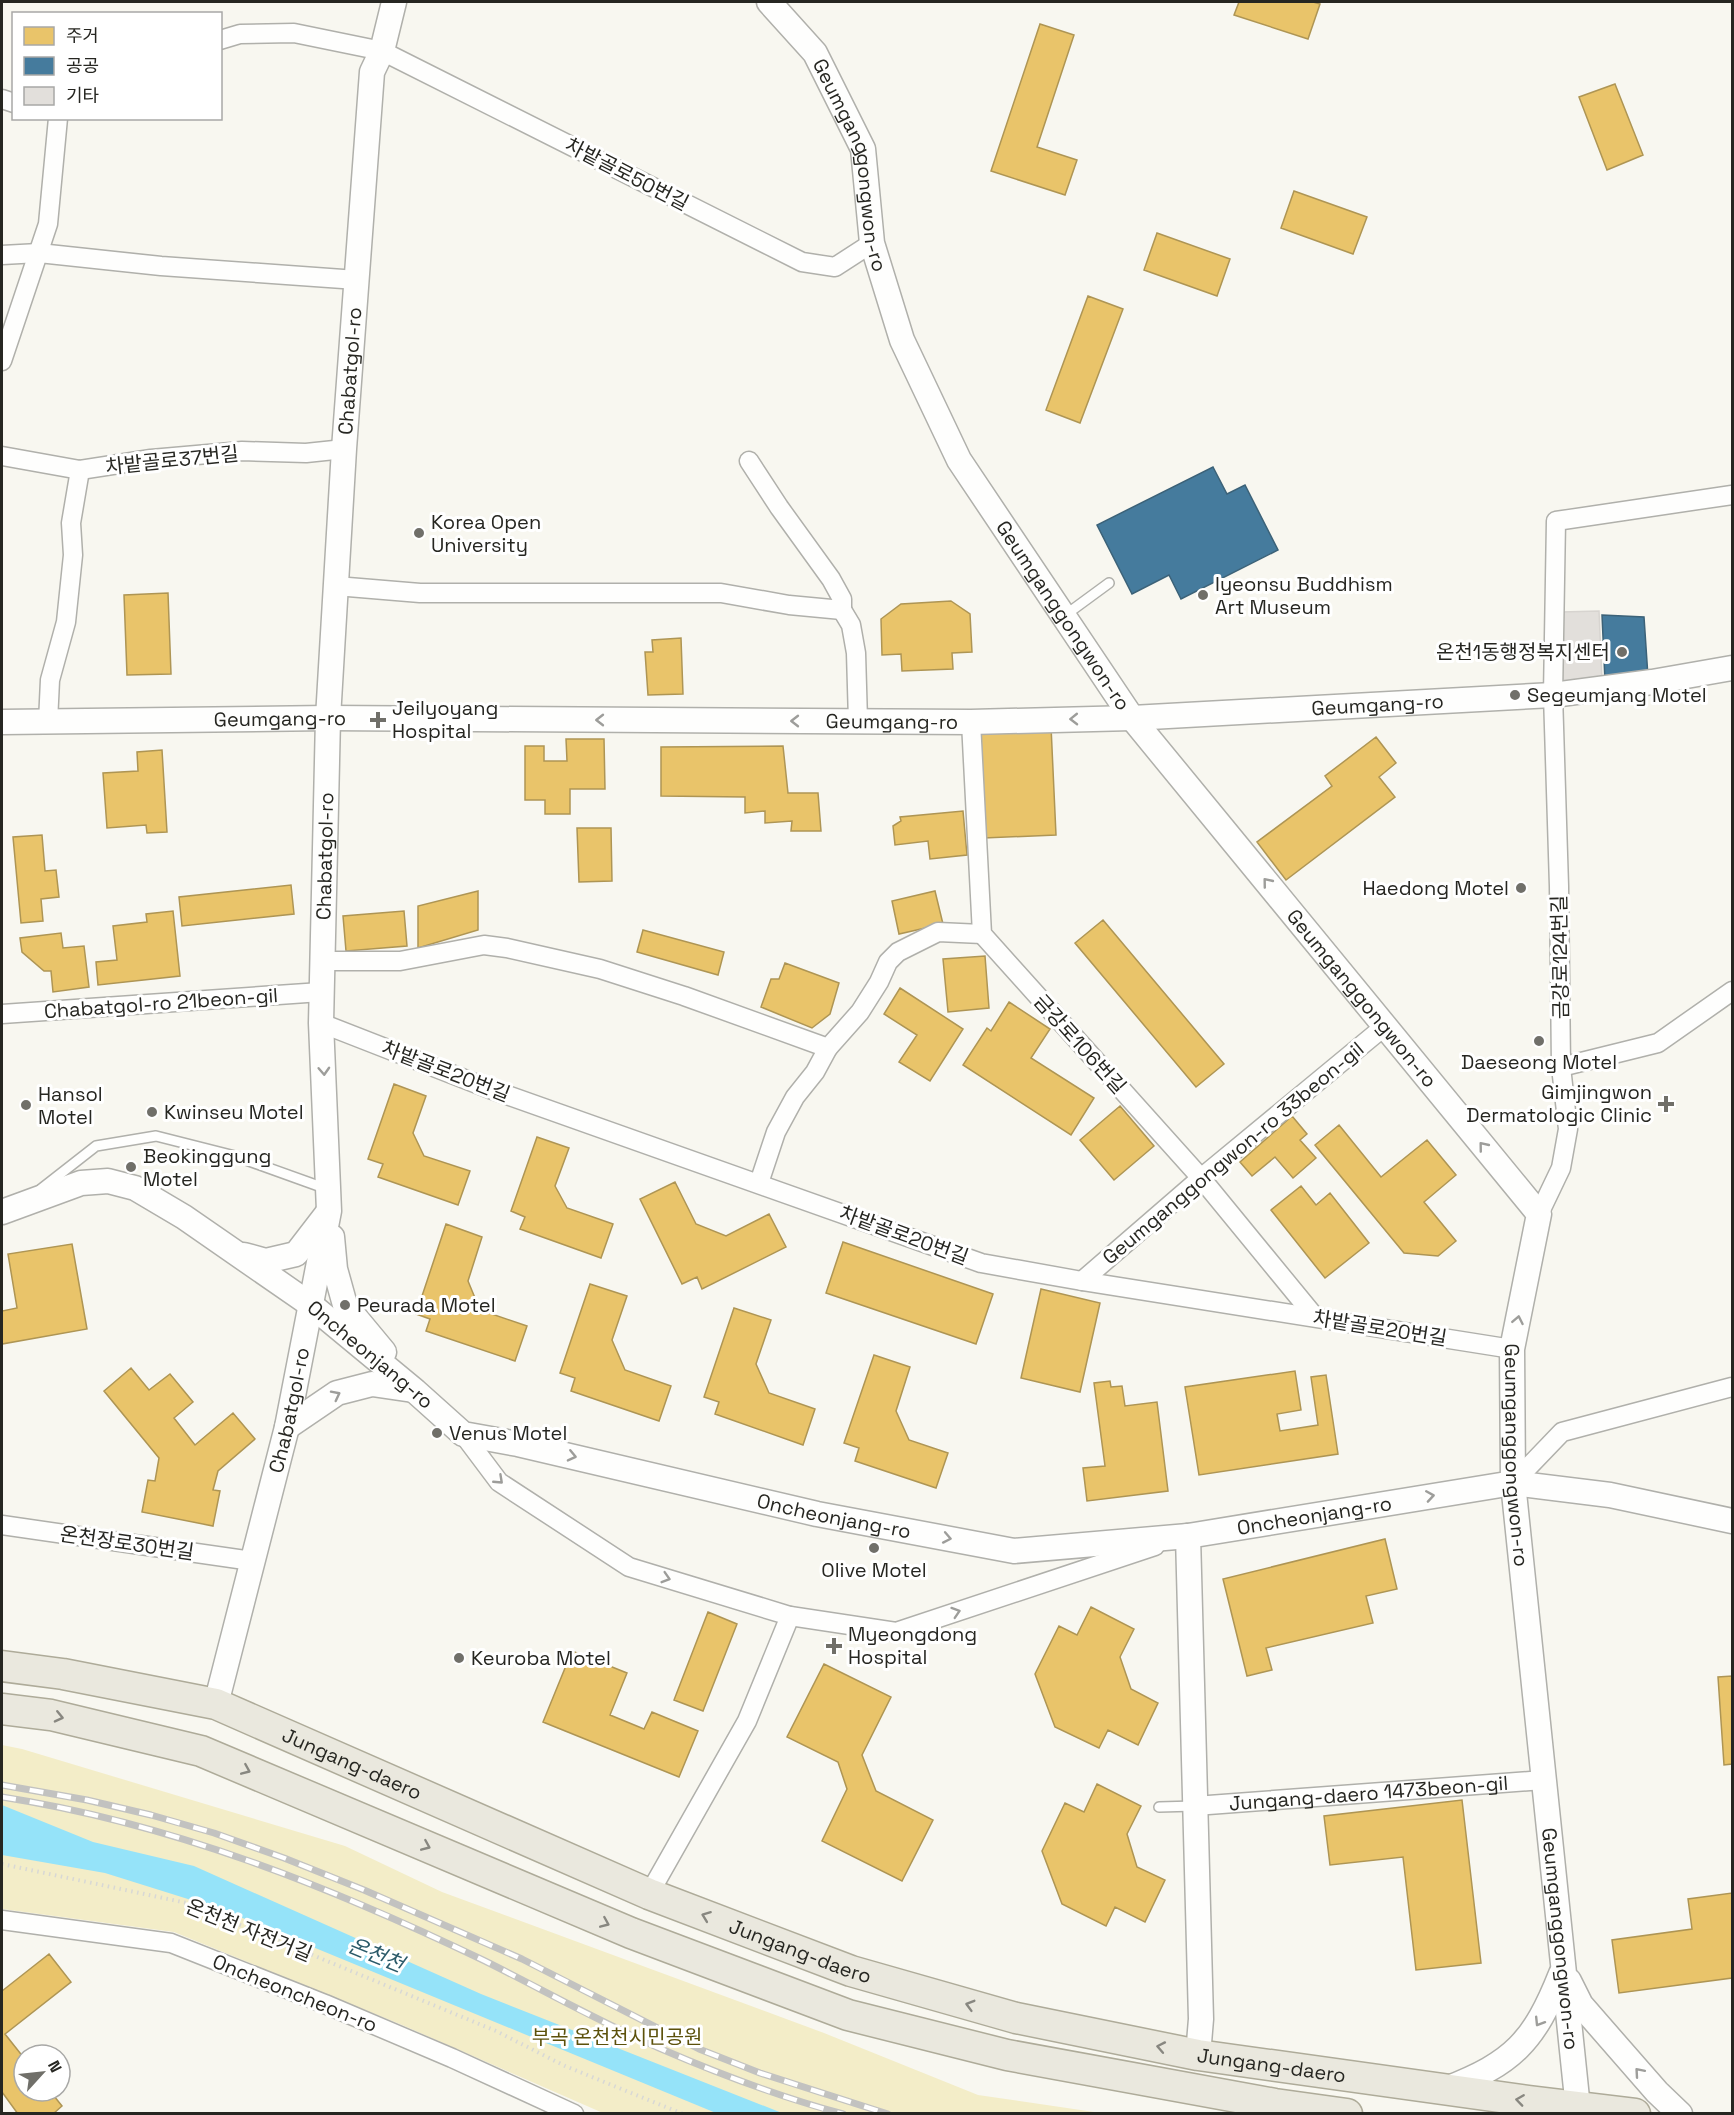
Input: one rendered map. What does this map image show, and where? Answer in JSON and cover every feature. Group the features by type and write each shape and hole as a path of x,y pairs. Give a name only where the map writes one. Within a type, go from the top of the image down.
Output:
{"main road":[{"name":"Jungang-daero","path":"2,1666 63,1674 216,1704 649,1894 851,1971 1016,2018 1198,2055 1635,2114"},
{"name":"Jungang-daero","path":"2,1709 51,1715 201,1751 631,1933 848,2015 1007,2055 1275,2104 1347,2114"}],"street":[{"name":"Chabatgol-ro","path":"216,1704 287,1427 330,1200 321,1023 328,718 344,449 372,72 382,51 394,2"},
{"name":"Geumganggongwon-ro","path":"769,2 815,53 863,149 872,243 902,340 959,460 1132,718 1539,1214 1512,1349 1513,1483 1578,2108"},
{"name":"차밭골로50번길","path":"222,39 240,34 294,33 382,51 802,262 835,267 872,243"},
{"path":"2,361 48,224 58,120"},
{"path":"2,255 39,253 161,266 357,280"},
{"name":"차밭골로37번길","path":"2,456 80,470 151,459 242,451 306,453 344,449"},
{"path":"749,461 831,579 842,600 842,610 851,625 856,653 858,721"},
{"path":"48,722 50,680 66,622 73,555 71,523 80,470"},
{"name":"금강로124번길","path":"1539,1214 1561,1168 1568,1129 1561,1067 1559,886 1553,695 1556,521 1732,495"},
{"path":"336,586 420,593 721,593 808,608 842,610"},
{"name":"Geumgang-ro","path":"2,722 328,718 970,722 1132,718 1553,695 1652,682 1732,668"},
{"path":"759,1183 776,1132 795,1097 815,1072 828,1048 860,1012 879,982 888,962 898,952 938,932 982,934 970,722"},
{"name":"금강로106번길","path":"982,934 1201,1178 1315,1317"},
{"path":"322,961 400,961 484,945 507,948 600,969 684,996 828,1048"},
{"path":"1561,1067 1658,1043 1732,991"},
{"name":"Chabatgol-ro 21beon-gil","path":"2,1014 321,992"},
{"name":"차밭골로20번길","path":"321,1023 490,1089 981,1263 1512,1349"},
{"name":"Geumganggongwon-ro 33beon-gil","path":"1082,1281 1201,1178 1384,1026"},
{"name":"Oncheonjang-ro","path":"12,1208 81,1183 108,1181 135,1188 159,1201 239,1254 311,1305 463,1434 518,1444 818,1514 1014,1551 1188,1536 1513,1483 1610,1495 1732,1521"},
{"path":"239,1254 266,1261 296,1254 330,1200"},
{"path":"330,1200 335,1269 345,1305 415,1391"},
{"path":"287,1427 337,1393 372,1383 415,1391"},
{"path":"1513,1483 1562,1432 1732,1388"},
{"path":"463,1434 499,1482 629,1567 790,1616 896,1632 1120,1556 1188,1536 1201,2019 1198,2055"},
{"name":"온천장로30번길","path":"2,1525 252,1561"},
{"path":"649,1894 747,1722 790,1616"},
{"name":"Jungang-daero 1473beon-gil","path":"1195,1806 1543,1780"},
{"name":"Oncheoncheon-ro","path":"2,1920 171,1943 325,2004 452,2058 574,2114"},
{"path":"1446,2090 1479,2076 1505,2059 1525,2041 1536,2029 1548,2008 1563,1969"},
{"path":"1563,1969 1581,2005 1656,2092 1680,2114"}],"lane":[{"path":"1064,616 1109,583"},
{"name":"Oncheonjang-ro","path":"12,1208 96,1146 156,1136 236,1156 330,1200"},
{"path":"1159,1807 1195,1806"}],"path":[{"name":"온천천 자전거길","path":"2,1864 187,1903 496,2031 565,2066 683,2114"}],"green space":[{"name":"부곡 온천천시민공원","path":"2,1745 22,1749 345,1846 442,1892 824,2033 978,2095 1101,2113 603,2113 402,2025 174,1932 2,1909"}],"water":[{"name":"온천천","path":"2,1805 93,1842 194,1866 481,1994 782,2113 716,2113 223,1910 105,1873 2,1855"}],"building: 주거":[{"path":"1239,2 1313,2 1320,4 1308,39 1234,15"},
{"path":"1040,24 1074,35 1037,147 1077,160 1065,195 991,171"},
{"path":"1615,84 1643,155 1607,170 1579,97"},
{"path":"1294,191 1367,217 1353,254 1281,228"},
{"path":"1157,233 1230,259 1217,296 1144,270"},
{"path":"1088,296 1123,309 1080,423 1046,410"},
{"path":"168,593 171,674 127,675 124,595"},
{"path":"951,601 970,614 972,652 952,653 953,669 902,671 901,654 882,655 881,619 901,604"},
{"path":"681,638 683,694 648,695 645,652 653,652 652,640"},
{"path":"1051,726 1056,835 984,838 979,729"},
{"path":"1376,737 1396,763 1379,777 1395,797 1286,880 1257,842 1332,786 1325,776"},
{"path":"566,739 604,739 605,789 570,789 570,814 545,814 545,800 525,800 525,746 544,746 544,761 567,761"},
{"path":"783,746 788,793 818,793 821,831 791,831 792,821 765,823 765,811 745,813 745,797 661,796 661,747"},
{"path":"162,750 167,832 147,833 146,825 107,828 103,773 138,771 137,752"},
{"path":"963,811 967,855 930,859 928,841 895,845 893,826 901,821 900,817"},
{"path":"577,828 611,828 612,881 579,882"},
{"path":"42,835 45,871 56,870 59,897 41,899 43,921 21,923 13,837"},
{"path":"291,885 294,914 182,926 179,897"},
{"path":"478,891 478,930 418,948 418,906"},
{"path":"935,891 943,924 899,934 892,901"},
{"path":"173,911 180,976 98,985 96,962 117,960 113,926 147,922 146,914"},
{"path":"404,911 407,946 346,951 343,916"},
{"path":"1103,920 1224,1064 1196,1087 1075,943"},
{"path":"643,930 724,952 718,975 637,952"},
{"path":"61,933 63,948 84,946 89,987 53,992 51,971 44,971 22,952 20,938"},
{"path":"985,956 989,1008 948,1012 943,959"},
{"path":"785,963 839,983 830,1014 812,1028 761,1007 771,979 779,979"},
{"path":"900,988 963,1029 930,1081 899,1062 917,1035 884,1014"},
{"path":"1009,1002 1050,1029 1031,1058 1094,1098 1071,1135 963,1065 987,1028 991,1031"},
{"path":"394,1084 426,1096 413,1133 424,1156 470,1171 458,1205 378,1177 383,1164 368,1159"},
{"path":"1120,1106 1154,1146 1114,1180 1080,1140"},
{"path":"1292,1116 1307,1134 1300,1140 1316,1158 1293,1178 1275,1157 1252,1176 1240,1162"},
{"path":"1339,1125 1381,1177 1427,1140 1456,1175 1424,1202 1456,1241 1438,1256 1404,1253 1315,1145"},
{"path":"537,1137 569,1148 555,1186 567,1208 613,1224 601,1258 520,1229 525,1217 511,1211"},
{"path":"675,1182 696,1224 726,1236 769,1214 786,1247 702,1289 697,1277 682,1284 640,1199"},
{"path":"1301,1186 1316,1205 1330,1193 1369,1243 1325,1278 1271,1210"},
{"path":"446,1224 482,1237 468,1281 480,1310 527,1326 515,1361 426,1331 430,1319 416,1314"},
{"path":"843,1242 993,1294 976,1344 826,1293"},
{"path":"72,1244 87,1329 2,1344 2,1311 17,1308 8,1254"},
{"path":"590,1284 627,1296 612,1340 625,1370 671,1386 659,1421 571,1391 575,1378 560,1373"},
{"path":"1041,1289 1100,1303 1080,1392 1021,1378"},
{"path":"734,1308 771,1320 756,1364 769,1393 815,1409 803,1445 715,1414 719,1402 704,1397"},
{"path":"874,1355 910,1367 896,1411 909,1440 948,1453 936,1488 855,1461 859,1448 844,1443"},
{"path":"131,1368 149,1390 170,1374 193,1402 174,1418 195,1445 233,1413 255,1439 218,1471 213,1490 220,1491 213,1526 142,1512 148,1480 155,1481 159,1458 104,1391"},
{"path":"1295,1371 1301,1410 1277,1414 1280,1431 1318,1425 1311,1377 1326,1375 1338,1454 1199,1475 1185,1387"},
{"path":"1110,1381 1111,1387 1122,1386 1125,1406 1157,1402 1168,1491 1087,1501 1083,1468 1105,1466 1094,1383"},
{"path":"1385,1539 1397,1589 1366,1596 1373,1623 1266,1648 1272,1670 1247,1676 1223,1579"},
{"path":"1091,1607 1134,1629 1120,1657 1131,1689 1158,1703 1138,1745 1108,1730 1099,1748 1055,1727 1035,1674 1059,1626 1077,1635"},
{"path":"708,1612 737,1624 703,1711 674,1700"},
{"path":"572,1651 627,1673 610,1715 644,1729 652,1712 698,1731 679,1777 543,1722"},
{"path":"824,1664 891,1697 862,1755 876,1791 933,1820 902,1881 822,1841 847,1789 838,1762 787,1737"},
{"path":"1732,1676 1732,1764 1724,1765 1718,1677"},
{"path":"1097,1784 1141,1806 1127,1834 1137,1867 1165,1880 1145,1922 1115,1907 1106,1926 1062,1904 1042,1851 1065,1803 1084,1812"},
{"path":"1462,1800 1481,1963 1416,1970 1403,1857 1330,1865 1324,1816"},
{"path":"1732,1893 1732,1978 1619,1993 1612,1940 1692,1929 1688,1899"},
{"path":"49,1954 71,1982 5,2034 12,2043 12,2103 60,2103 62,2106 53,2114 18,2114 2,2092 2,1991"}],"building: 공공":[{"path":"1213,467 1227,494 1245,485 1278,550 1181,599 1169,575 1132,594 1097,525"},
{"path":"1602,615 1644,617 1648,677 1605,681"}],"building: 기타":[{"path":"1599,611 1602,681 1562,683 1561,612"}],"railway":[{"path":"2,1785 87,1800 151,1815 214,1833 284,1858 522,1959 699,2049 760,2073 888,2114"},
{"path":"2,1797 65,1808 127,1823 249,1861 309,1883 485,1961 659,2048 750,2084 843,2114"}],"place":[{"name":"Korea Open University","path":"419,533"},
{"name":"Iyeonsu Buddhism Art Museum","path":"1203,595"},
{"name":"온천1동행정복지센터","path":"1622,652"},
{"name":"Segeumjang Motel","path":"1515,695"},
{"name":"Jeilyoyang Hospital","path":"378,720"},
{"name":"Haedong Motel","path":"1521,888"},
{"name":"Daeseong Motel","path":"1539,1041"},
{"name":"Gimjingwon Dermatologic Clinic","path":"1666,1104"},
{"name":"Hansol Motel","path":"26,1105"},
{"name":"Kwinseu Motel","path":"152,1112"},
{"name":"Beokinggung Motel","path":"131,1167"},
{"name":"Peurada Motel","path":"345,1305"},
{"name":"Venus Motel","path":"437,1433"},
{"name":"Olive Motel","path":"874,1548"},
{"name":"Myeongdong Hospital","path":"834,1646"},
{"name":"Keuroba Motel","path":"459,1658"}]}
